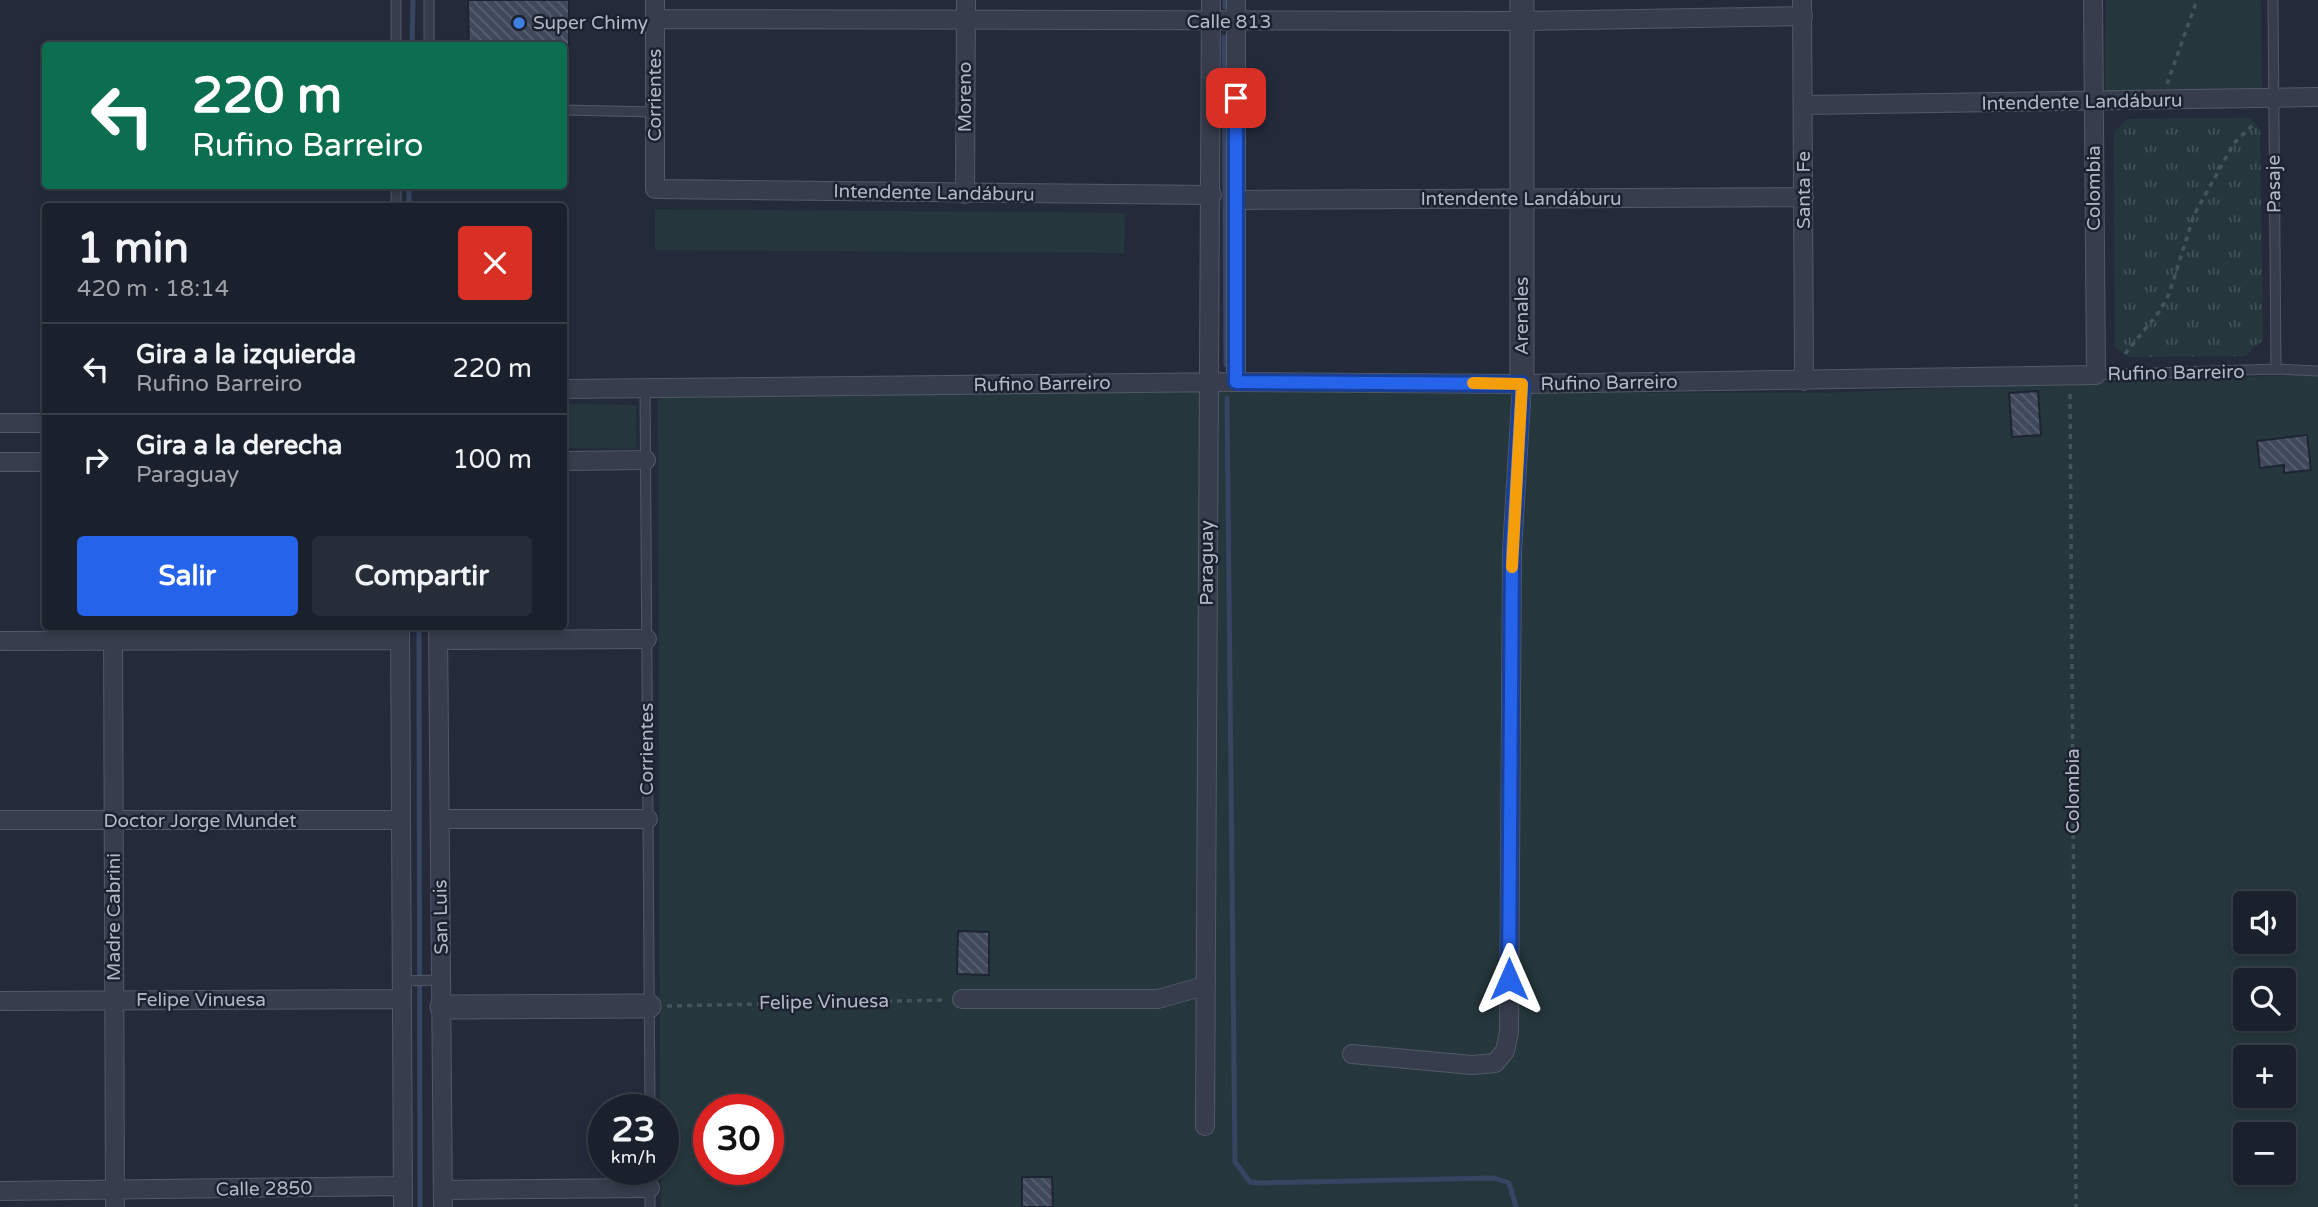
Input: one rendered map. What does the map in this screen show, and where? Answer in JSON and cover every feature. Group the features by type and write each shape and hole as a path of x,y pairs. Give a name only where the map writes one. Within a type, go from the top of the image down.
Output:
{"street":[{"name":"Corrientes","path":"655,0 656,189"},
{"name":"Moreno","path":"965,194 966,0"},
{"name":"Paraguay","path":"1205,1126 1211,0"},
{"path":"1236,0 1236,382"},
{"name":"Colombia","path":"2093,0 2096,375"},
{"name":"Calle 813","path":"655,19 1236,22 1522,11 1803,8"},
{"name":"Santa Fe","path":"1803,8 1804,381"},
{"name":"Arenales","path":"1352,1054 1472,1065 1495,1063 1505,1051 1509,1032 1512,551 1522,384 1522,11"},
{"name":"Intendente Landáburu","path":"1804,105 2318,97"},
{"name":"Intendente Landáburu","path":"656,189 1212,195"},
{"name":"Intendente Landáburu","path":"1237,200 1804,197"},
{"name":"Rufino Barreiro","path":"567,389 1236,382 1522,384 2096,375"},
{"path":"0,423 42,423"},
{"path":"567,461 646,460"},
{"path":"0,462 42,462"},
{"path":"0,641 113,634 400,633"},
{"name":"San Luis","path":"400,633 403,1207"},
{"path":"438,633 647,639"},
{"name":"San Luis","path":"438,633 443,1199"},
{"name":"Madre Cabrini","path":"113,634 115,1199"},
{"path":"440,819 648,818"},
{"name":"Doctor Jorge Mundet","path":"0,820 399,820"},
{"path":"962,999 1158,999 1204,986"},
{"name":"Felipe Vinuesa","path":"0,1001 402,999"},
{"path":"442,1007 649,1006"},
{"name":"Calle 2850","path":"0,1191 115,1199 403,1186"},
{"path":"443,1199 650,1188"}],"lane":[{"path":"396,0 396,42"},
{"path":"429,0 429,42"},
{"name":"Pasaje","path":"2273,0 2276,369"},
{"path":"567,110 655,112"},
{"name":"Rufino Barreiro","path":"2096,375 2276,369 2318,371"},
{"name":"Corrientes","path":"645,389 650,1094"},
{"path":"402,981 442,980"},
{"path":"650,1188 650,1207"}],"path":[{"path":"2157,101 2169,81 2197,0"},
{"path":"2125,354 2159,312 2169,294 2194,215 2234,143 2255,123"},
{"name":"Colombia","path":"2070,375 2076,1207"},
{"name":"Felipe Vinuesa","path":"649,1006 962,999"}],"green space":[{"path":"2106,0 2261,0 2262,90 2105,93"},
{"path":"2251,118 2260,130 2263,340 2245,356 2129,357 2115,347 2114,132 2127,119"},
{"path":"655,209 1125,213 1124,253 655,250"},
{"path":"2318,374 2318,1207 661,1207 661,1185 679,1185 679,1094 660,1094 658,397 1208,392 1819,393"},
{"path":"567,404 636,405 636,449 567,448"}],"building":[{"name":"Super Chimy","path":"468,0 569,0 569,46 567,42 469,42"},
{"path":"2038,391 2041,435 2012,437 2009,393"},
{"path":"2307,435 2311,470 2284,473 2284,465 2260,468 2257,441"},
{"path":"958,931 989,932 989,975 957,974"},
{"path":"1022,1177 1052,1177 1053,1207 1022,1207"}],"waterway":[{"path":"412,42 413,0"},
{"path":"1225,0 1225,7"},
{"path":"1224,37 1226,365"},
{"path":"409,189 409,203"},
{"path":"1227,398 1235,1162 1250,1182 1260,1183 1494,1178 1509,1183 1516,1207"},
{"path":"419,630 420,1207"}],"slow traffic":[{"path":"1473,383 1522,384 1512,567"}],"place":[{"name":"Super Chimy","path":"519,23"}],"route":[{"path":"1236,98 1236,382 1522,384 1512,551 1509,979"}]}
